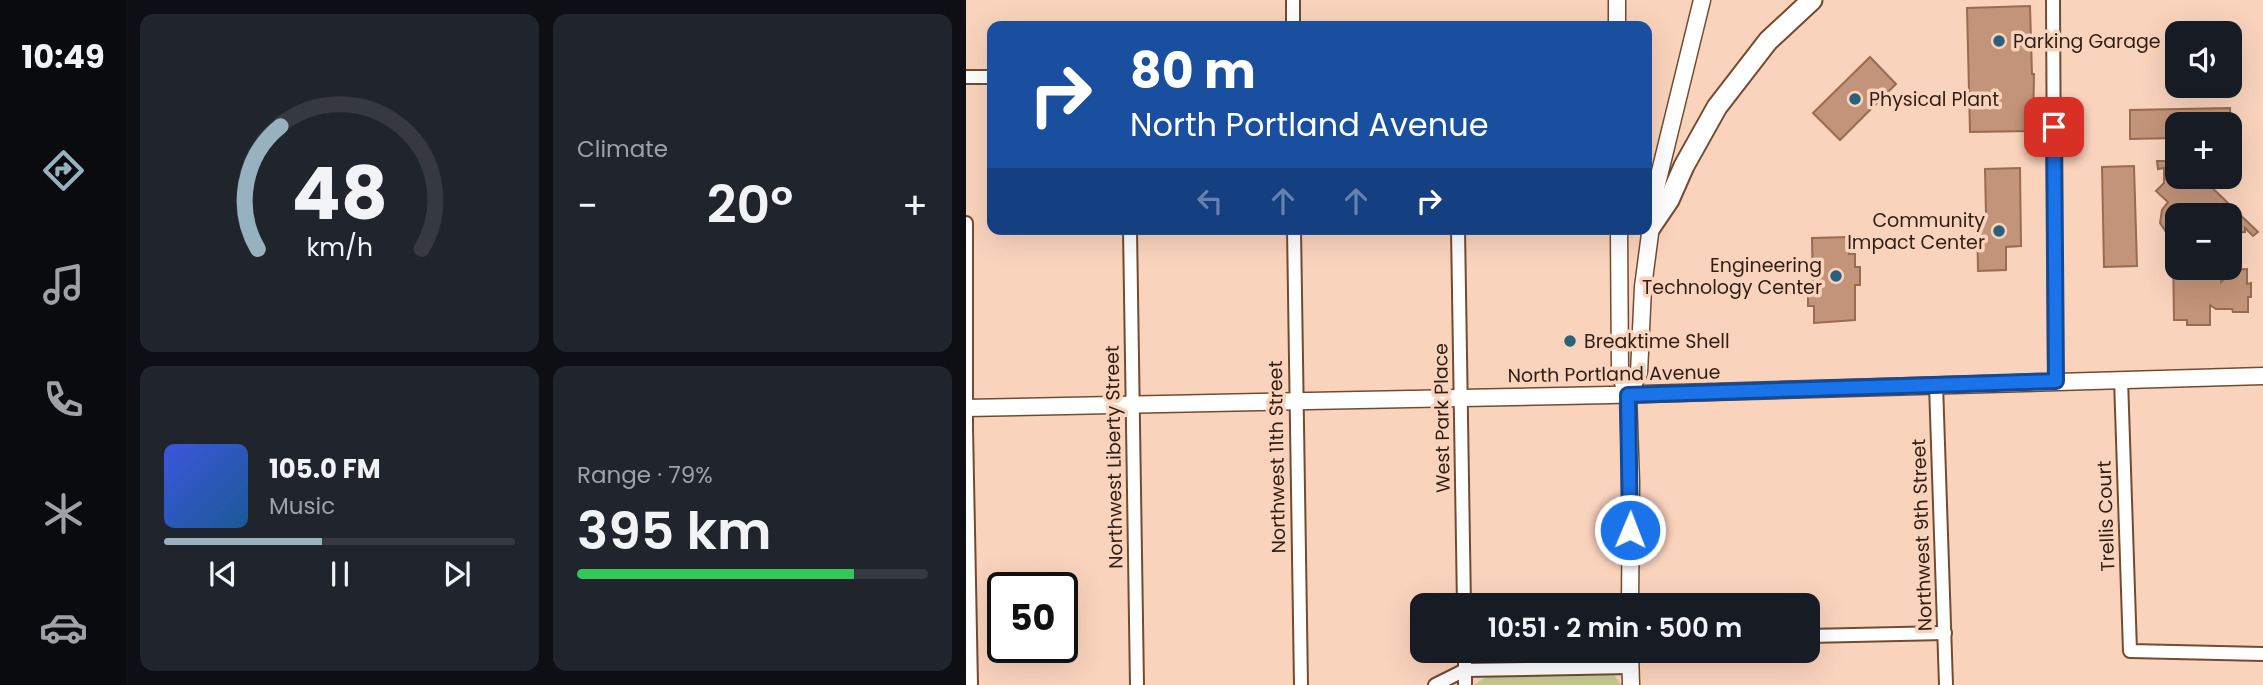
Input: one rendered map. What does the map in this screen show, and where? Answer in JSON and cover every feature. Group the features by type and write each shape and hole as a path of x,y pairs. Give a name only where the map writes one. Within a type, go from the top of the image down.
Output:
{"highway":[{"path":"1652,225 1670,200 1684,166 1717,107 1768,41 1812,0"}],"main road":[{"path":"1617,0 1617,21"},
{"path":"1652,216 1660,166 1702,0"},
{"path":"1619,235 1620,375 1628,395 1631,482 1630,593"},
{"path":"1628,395 1639,373 1643,286 1649,235"},
{"name":"North Portland Avenue","path":"966,408 1628,395 2263,376"},
{"path":"1630,663 1631,685"}],"street":[{"path":"1293,0 1293,21"},
{"path":"2053,0 2056,381"},
{"path":"966,77 987,77"},
{"path":"966,223 971,685"},
{"name":"Northwest Liberty Street","path":"1130,235 1137,685"},
{"name":"Northwest 11th Street","path":"1294,235 1301,685"},
{"name":"West Park Place","path":"1458,235 1464,593"},
{"name":"Trellis Court","path":"2121,379 2130,651 2263,654"},
{"name":"Northwest 9th Street","path":"1936,384 1946,685"},
{"path":"1820,636 1945,633"},
{"path":"1465,663 1465,685"},
{"path":"1435,685 1465,670 1570,663"}],"green space":[{"path":"1614,675 1621,685 1474,685 1487,676"}],"building":[{"name":"Parking Garage","path":"2030,6 2034,74 2033,131 1970,132 1967,8"},
{"name":"Physical Plant","path":"1870,57 1896,84 1840,140 1813,113"},
{"path":"2230,108 2230,112 2165,112 2165,138 2130,139 2130,110"},
{"path":"2157,161 2165,161 2165,189 2213,189 2228,203 2167,203 2156,191 2164,183 2164,168 2158,169"},
{"path":"2134,166 2137,266 2104,267 2102,167"},
{"name":"Community Impact Center","path":"2020,168 2021,246 2006,247 2006,270 1978,271 1977,215 1986,215 1985,169"},
{"path":"2165,206 2165,230 2160,223"},
{"path":"2242,217 2258,232 2253,236 2245,228 2245,232 2242,232"},
{"name":"Engineering Technology Center","path":"1849,237 1849,254 1855,254 1855,267 1860,267 1860,285 1855,285 1855,320 1814,323 1814,306 1808,306 1808,289 1813,289 1812,238"},
{"path":"2242,269 2247,269 2247,284 2251,283 2248,312 2216,309 2210,305 2210,325 2187,325 2187,320 2174,320 2173,280 2242,280"}],"place":[{"name":"Parking Garage","path":"1999,41"},
{"name":"Physical Plant","path":"1855,99"},
{"name":"Community Impact Center","path":"1999,231"},
{"name":"Engineering Technology Center","path":"1836,276"},
{"name":"Breaktime Shell","path":"1570,341"}],"route":[{"path":"1630,530 1628,395 2056,381 2054,127"}]}
